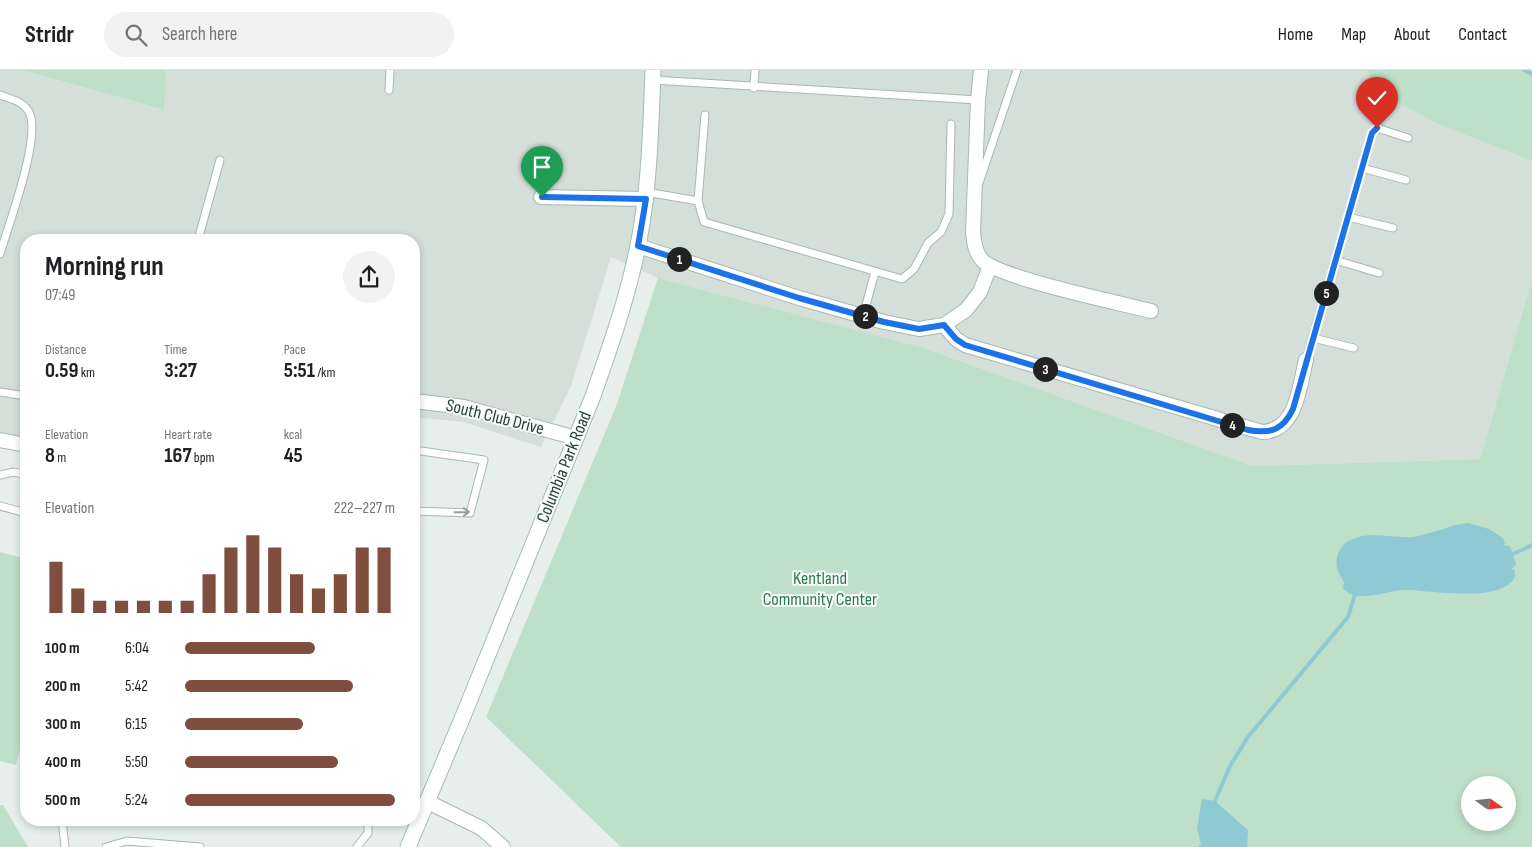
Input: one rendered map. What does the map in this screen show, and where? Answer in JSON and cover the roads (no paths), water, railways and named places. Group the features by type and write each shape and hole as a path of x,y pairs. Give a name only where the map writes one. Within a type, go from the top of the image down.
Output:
{"street":[{"path":"981,70 978,100 973,232 975,248 981,260 990,266 1031,280 1151,311"},
{"name":"Columbia Park Road","path":"420,820 576,438 611,345 624,304 638,246 646,196 653,75"},
{"path":"542,197 646,196"},
{"path":"638,246 799,298 919,329 944,325 966,310 980,292 990,266"},
{"path":"944,325 956,339 965,345 1262,432 1279,429 1289,418 1306,360"},
{"name":"South Club Drive","path":"420,403 464,407 576,438"},
{"path":"0,440 20,443"},
{"path":"428,802 481,828 503,847"},
{"name":"Columbia Park Road","path":"408,847 417,826"}],"lane":[{"path":"389,90 390,70"},
{"path":"754,88 755,70"},
{"path":"974,200 1017,70"},
{"path":"653,75 754,88 978,100"},
{"path":"0,95 23,104 29,112 33,130 26,166 0,254"},
{"path":"705,115 698,201 704,222 902,279 914,269 928,242 941,232 949,214 951,124"},
{"path":"1306,360 1372,133 1377,128 1408,138"},
{"path":"200,234 220,160"},
{"path":"1362,168 1406,180"},
{"path":"542,197 543,173"},
{"path":"646,196 698,201"},
{"path":"1348,217 1393,228"},
{"path":"1336,260 1379,273"},
{"path":"863,316 875,272"},
{"path":"1313,338 1354,348"},
{"path":"0,392 20,395"},
{"path":"420,451 484,460 470,513 420,511"},
{"path":"0,475 14,472 20,474"},
{"path":"0,506 20,511"},
{"path":"63,826 65,847"},
{"path":"357,847 368,833 368,826"},
{"path":"106,847 127,841 200,847"}],"water":[{"path":"1468,523 1489,529 1503,538 1505,544 1503,545 1510,546 1516,564 1511,570 1514,569 1515,577 1507,585 1481,593 1464,594 1399,590 1364,596 1356,596 1343,588 1344,583 1337,567 1337,560 1339,551 1348,542 1356,538 1375,535 1413,537"},
{"path":"1202,799 1215,801 1248,830 1247,847 1198,847 1201,844 1197,828"}],"waterway":[{"path":"1524,70 1532,74"},
{"path":"1513,554 1532,545"},
{"path":"1215,801 1230,766 1248,737 1348,617 1355,594"}],"park label":[{"name":"Kentland Community Center","path":"820,588"}]}
